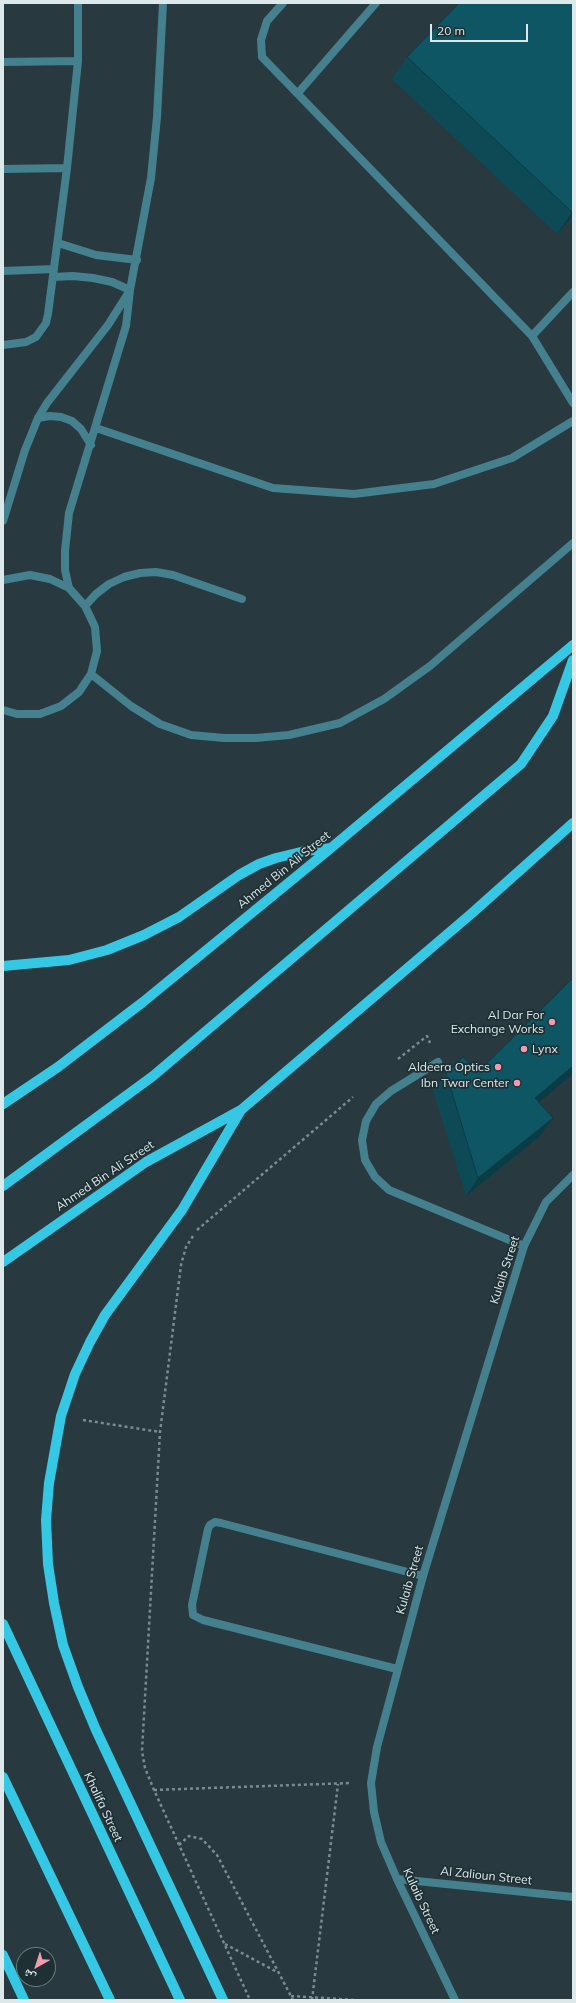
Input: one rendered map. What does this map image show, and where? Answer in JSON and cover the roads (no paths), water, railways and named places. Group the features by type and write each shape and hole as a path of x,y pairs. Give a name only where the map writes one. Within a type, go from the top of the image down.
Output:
{"main road":[{"name":"Ahmed Bin Ali Street","path":"3,1104 58,1067 143,1002 331,848 573,645"},
{"path":"3,1186 153,1076 521,764 552,716 573,660"},
{"name":"Ahmed Bin Ali Street","path":"3,1262 146,1162 241,1110 471,914 573,823"},
{"path":"3,966 69,960 107,950 144,935 179,917 239,875 259,864 283,856 331,848"},
{"path":"223,2000 96,1730 78,1687 63,1645 48,1564 46,1520 49,1483 61,1416 75,1374 105,1315 182,1210 241,1110"},
{"name":"Khalifa Street","path":"3,1624 180,2000"},
{"path":"3,1777 110,2000"},
{"path":"3,1955 24,2000"}],"street":[{"path":"3,345 26,342 36,337 46,323 48,314 67,168 78,61 78,3"},
{"path":"68,588 65,570 66,532 69,513 91,445 126,326 130,290 137,260 151,178 157,117 163,3"},
{"path":"283,3 267,21 261,40 262,57 532,336 573,403"},
{"path":"298,93 376,3"},
{"path":"3,62 78,61"},
{"path":"3,169 67,168"},
{"path":"58,243 96,254 137,260"},
{"path":"3,271 54,273 93,278 112,282 130,290"},
{"path":"3,520 25,450 38,418 47,403 108,325 130,290"},
{"path":"532,336 573,292"},
{"path":"38,418 56,417 72,422 81,429 91,445"},
{"path":"96,428 273,488 354,494 434,484 512,458 573,421"},
{"path":"91,674 131,706 160,724 191,735 224,738 256,738 289,735 340,722 384,699 430,666 573,543"},
{"path":"85,606 96,594 109,584 124,577 140,573 173,575 242,599"},
{"path":"3,580 30,575 50,579 68,588 85,606 95,627 97,651 91,674 79,692 62,706 40,714 17,714 3,710"},
{"path":"438,1062 391,1091 376,1104 366,1121 362,1140 365,1160 375,1177 389,1190 524,1246"},
{"name":"Kulaib Street","path":"455,2000 397,1879 381,1842 374,1812 371,1783 377,1747 397,1668 423,1576 524,1246 546,1202 573,1175"},
{"path":"397,1668 203,1620 193,1615 192,1605 208,1529 210,1525 215,1522 221,1523 423,1576"},
{"name":"Al Zalioun Street","path":"397,1879 573,1897"}],"place":[{"name":"Al Dar For Exchange Works","path":"552,1022"},
{"name":"Lynx","path":"524,1049"},
{"name":"Aldeera Optics","path":"498,1067"},
{"name":"Ibn Twar Center","path":"517,1083"}]}
